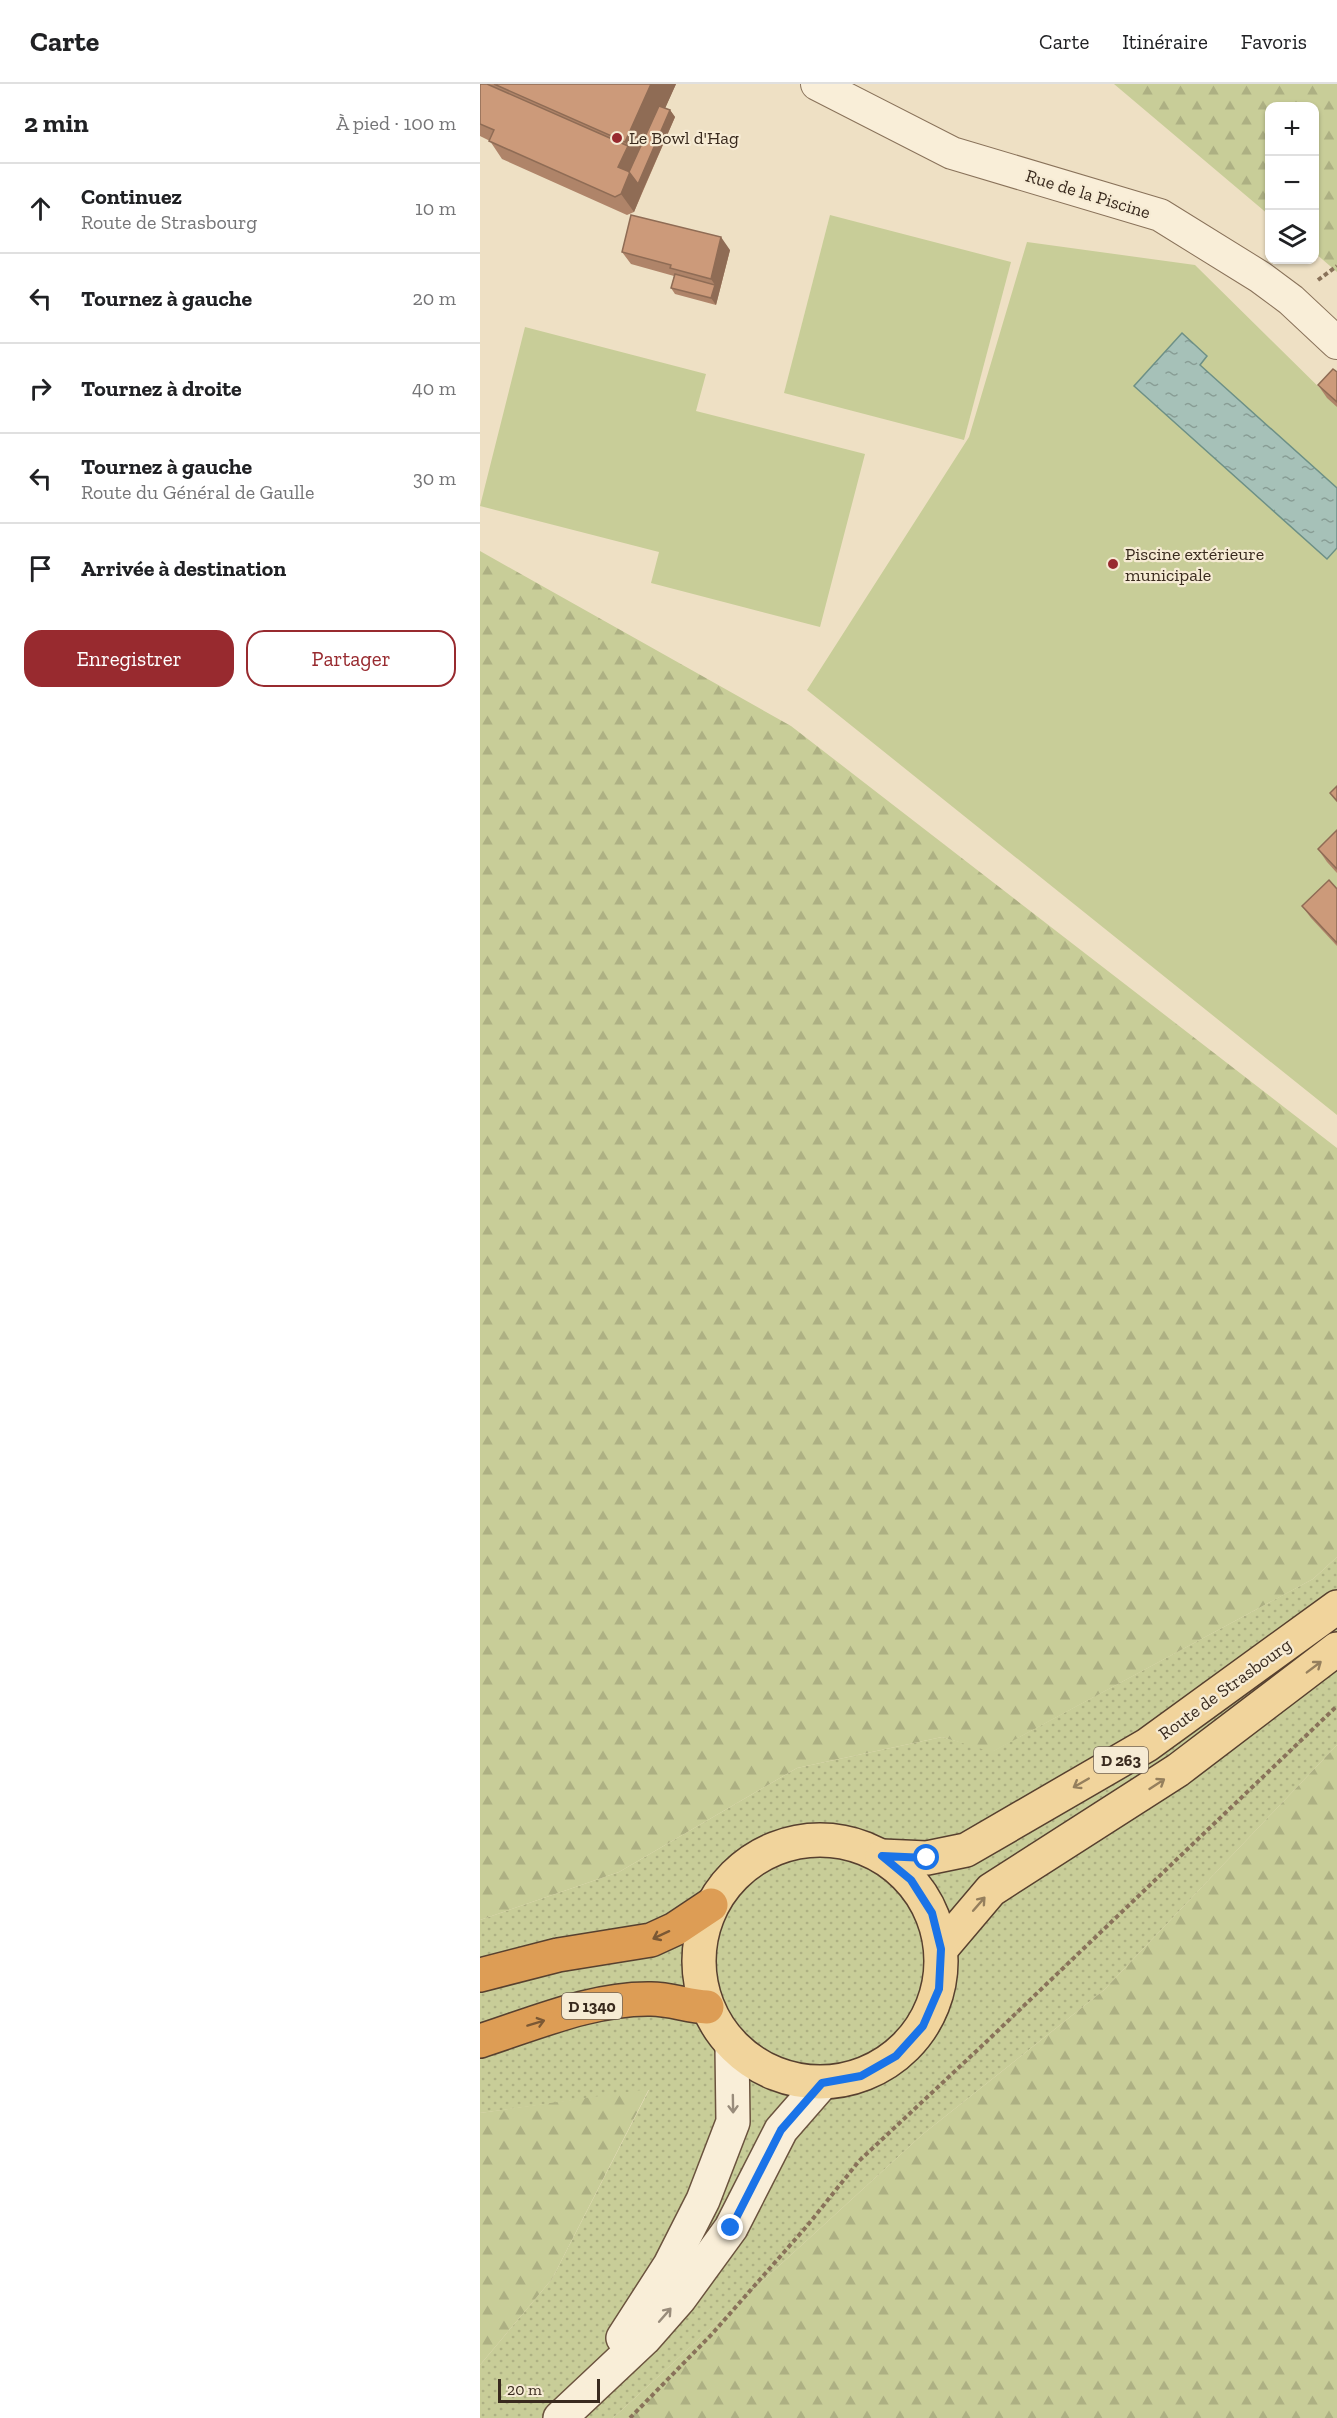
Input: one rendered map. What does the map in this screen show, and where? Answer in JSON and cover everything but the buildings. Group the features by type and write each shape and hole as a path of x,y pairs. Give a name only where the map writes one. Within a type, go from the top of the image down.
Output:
{"highway":[{"path":"480,1976 558,1955 651,1940 675,1929 711,1905"},
{"name":"D 1340","path":"480,2041 606,2002 654,1998 707,2007"}],"main road":[{"name":"Route de Strasbourg","path":"882,1856 927,1858 966,1850 1147,1745 1337,1608"},
{"name":"Route de Strasbourg","path":"941,1949 991,1890 1178,1770 1337,1649"},
{"path":"806,1840 845,1842 882,1856 911,1880 922,1897 932,1913 941,1949 939,1989 923,2026 896,2056 861,2076 822,2083 789,2079 758,2066 732,2046 717,2027 707,2007 699,1973 700,1938 711,1905 735,1874 768,1851 806,1840"},
{"path":"569,2409 645,2305 670,2265 703,2200 733,2122 732,2046"},
{"path":"569,2409 644,2338 680,2298 731,2228 781,2130 822,2083"}],"street":[{"name":"Rue de la Piscine","path":"817,84 952,153 1160,216 1260,277 1291,300 1337,342"}],"path":[{"path":"630,2418 712,2334 807,2226 859,2160 986,2042 1337,1706"}],"green space":[{"path":"1114,84 1337,84 1337,272 1319,256 1319,102 1265,102 1265,212"},
{"path":"830,215 1011,262 964,440 784,393"},
{"name":"Piscine extérieure municipale","path":"1027,242 1195,265 1337,405 1337,1115 807,690 969,437"},
{"path":"525,327 706,374 696,411 865,454 820,627 651,583 659,552 480,506"},
{"path":"480,551 791,726 1337,1148 1337,1557 1313,1579 992,1752 942,1737 797,1768 619,1872 480,1920"},
{"path":"1337,1557 1337,1745 1104,1990 923,2134 613,2418 480,2418 480,2365 552,2279 649,2090 480,2113 480,1920 619,1872 797,1768 942,1737 993,1751 1313,1579"},
{"path":"1337,1745 1337,2418 613,2418 923,2134 1104,1990"},
{"path":"649,2089 552,2279 480,2365 480,2113"}],"water":[{"path":"1182,333 1207,356 1200,365 1337,488 1337,548 1327,559 1134,386"}],"place":[{"name":"Le Bowl d'Hag","path":"617,138"},
{"name":"Piscine extérieure municipale","path":"1113,564"}],"route":[{"path":"731,2228 781,2130 822,2083 861,2076 896,2056 923,2026 939,1989 941,1949 932,1913 911,1880 882,1856 927,1858"}]}
